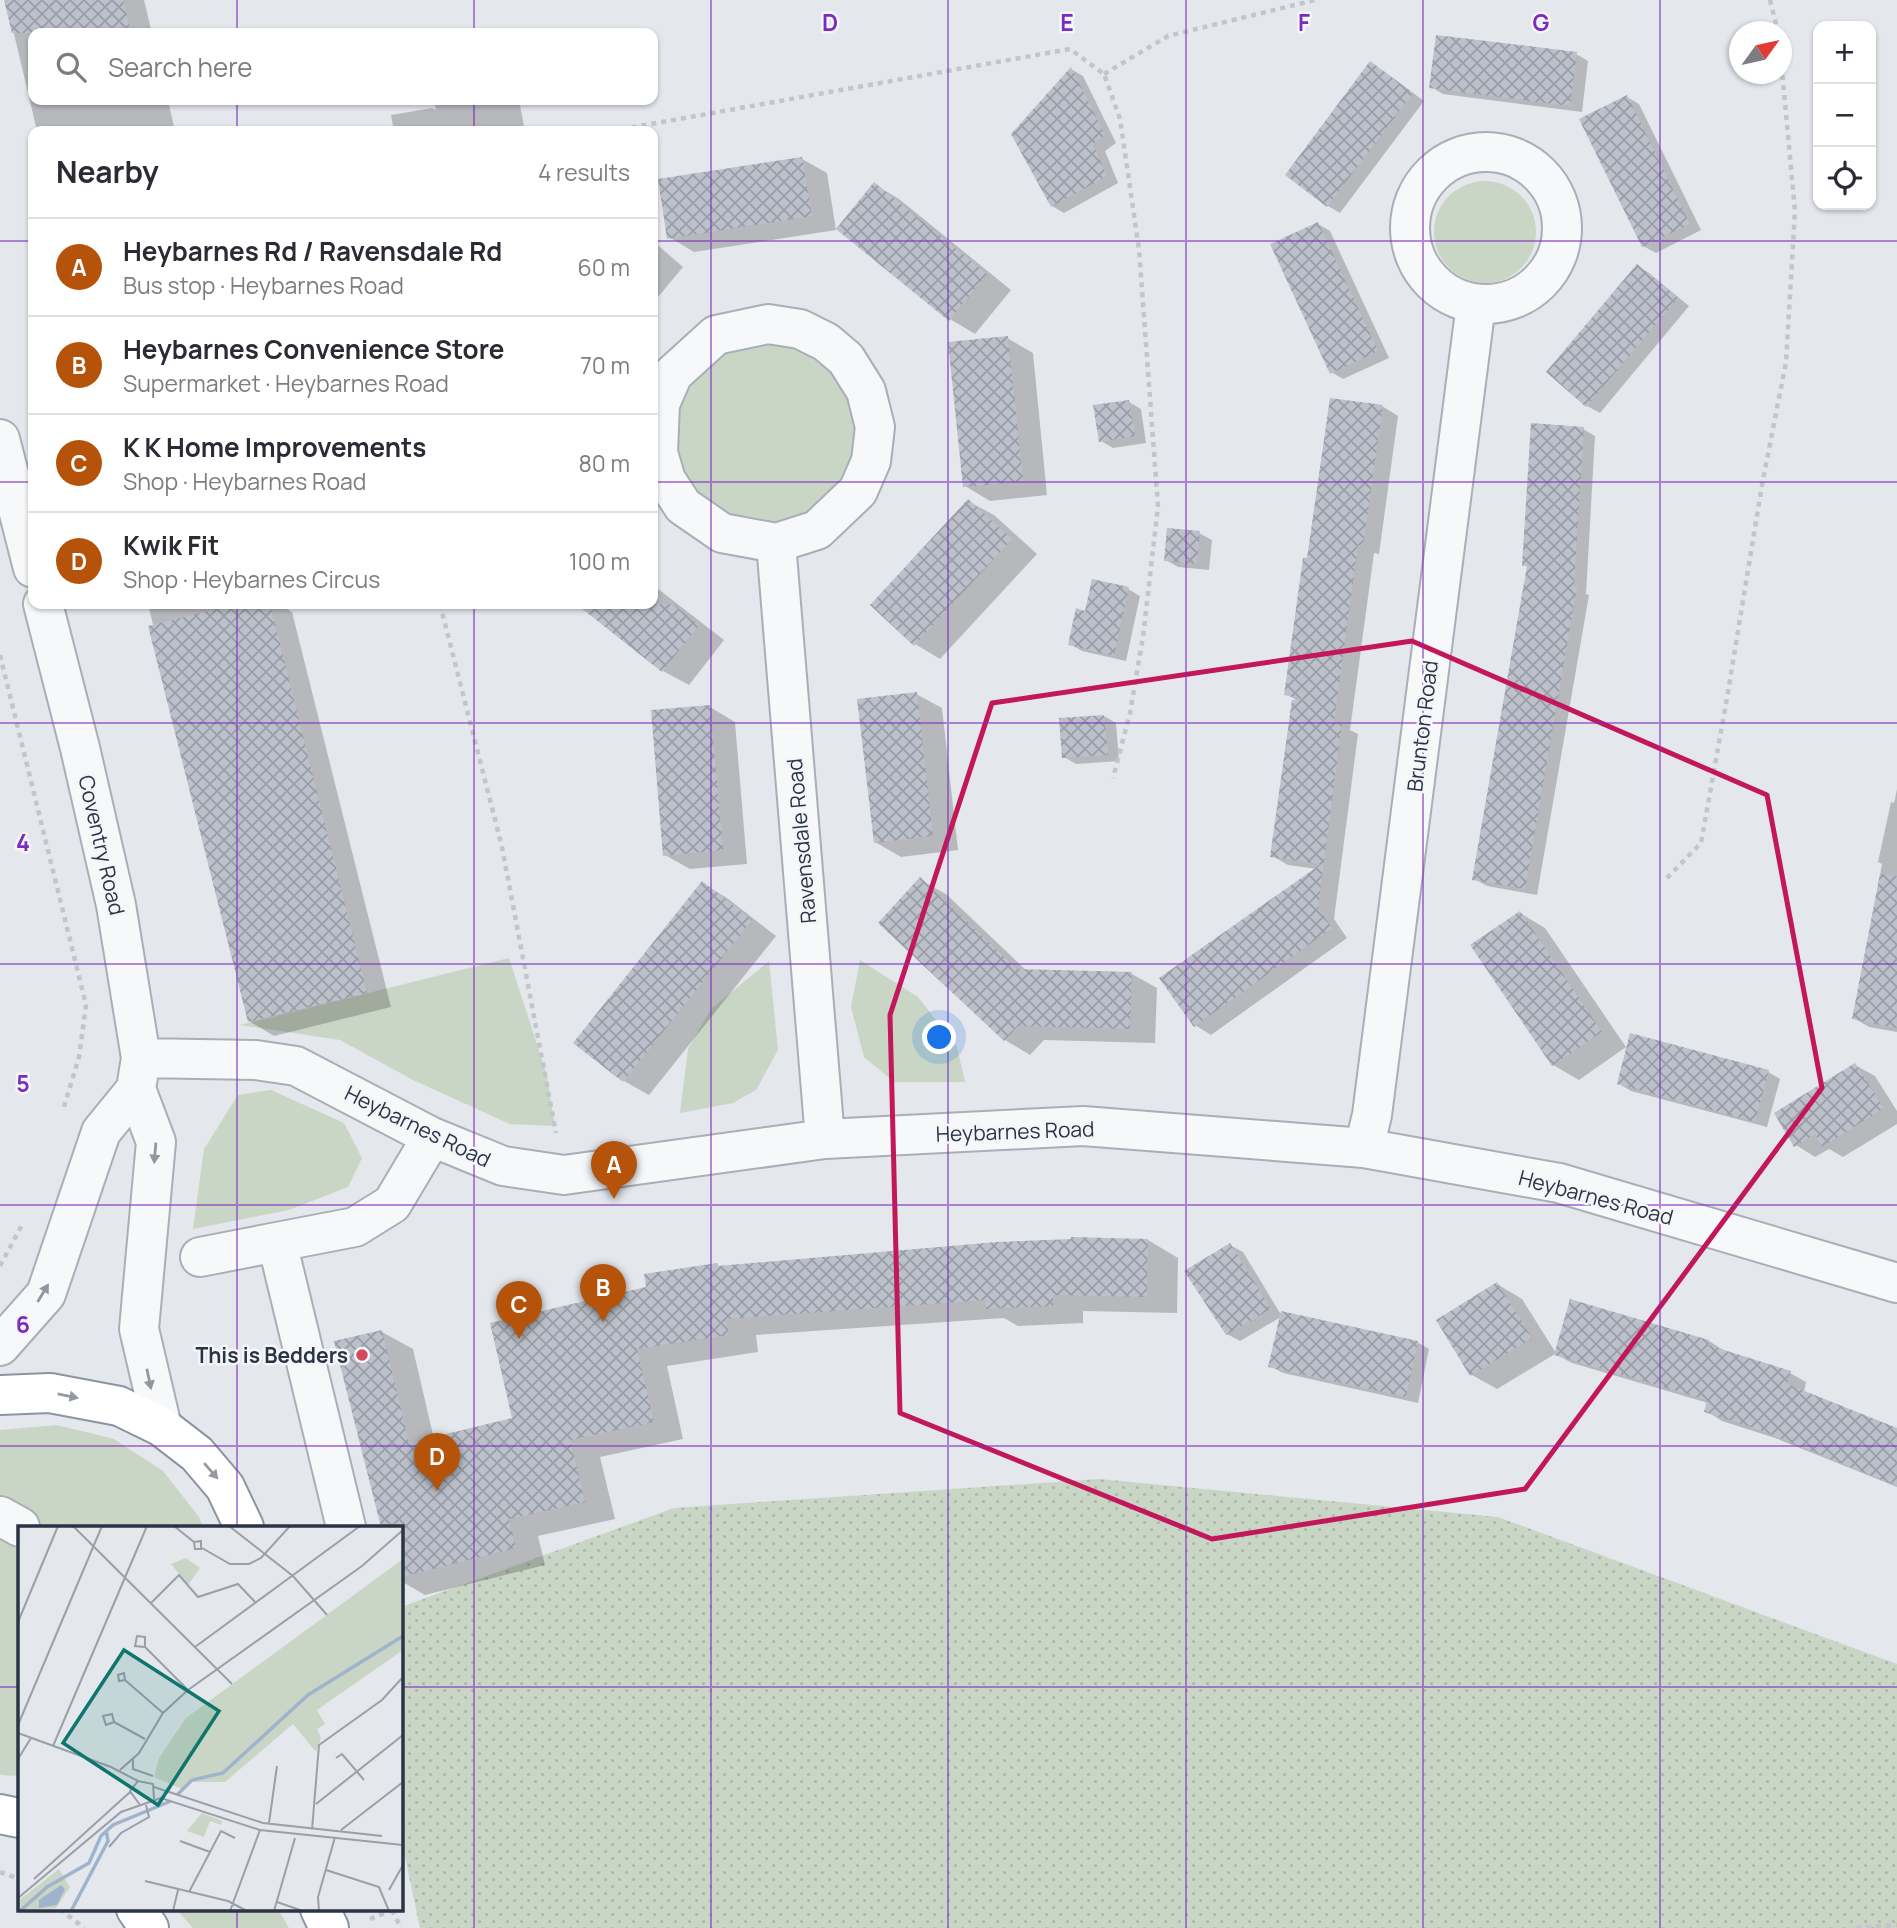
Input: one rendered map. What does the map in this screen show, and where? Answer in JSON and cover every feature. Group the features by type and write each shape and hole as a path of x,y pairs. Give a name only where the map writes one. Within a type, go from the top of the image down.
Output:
{"highway":[{"path":"0,1395 50,1393 119,1406 162,1427 197,1454 225,1487 244,1526"},
{"path":"0,1814 18,1818"},
{"path":"137,1910 149,1928"},
{"path":"320,1910 329,1928"}],"street":[{"name":"Brunton Road","path":"1364,1148 1372,1115 1476,304"},
{"path":"658,437 660,404 673,374 716,335 768,324 800,329 826,342 846,359 866,391 875,427 871,461 858,491 817,530 776,542 722,533 683,506 666,480 658,456"},
{"path":"0,439 28,548"},
{"name":"Ravensdale Road","path":"776,542 825,1139"},
{"name":"Coventry Road","path":"44,609 116,905 139,1073 156,1142 139,1329 162,1427"},
{"name":"Heybarnes Road","path":"139,1073 256,1060 296,1066 432,1137 503,1166 564,1175 825,1139 1083,1126 1364,1148 1559,1183 1897,1283"},
{"path":"0,1346 46,1294 101,1132 139,1073"},
{"path":"200,1257 355,1227 392,1204 432,1137"},
{"path":"277,1242 346,1526"},
{"path":"0,1516 18,1526"}],"path":[{"path":"1104,74 1168,36 1315,0"},
{"path":"1770,0 1775,21"},
{"path":"640,126 1070,49 1104,74 1120,119 1139,249 1158,506 1139,663 1130,713 1112,778"},
{"path":"1667,878 1701,843 1762,485 1786,362 1795,211 1783,84"},
{"path":"441,609 502,847 564,1175"},
{"path":"0,654 86,1004 79,1057 59,1122"},
{"path":"0,1266 29,1212"},
{"path":"0,1872 18,1879"},
{"path":"62,1910 84,1928"},
{"path":"392,1910 401,1928"},
{"path":"1856,1928 1897,1925"}],"highlighted area":[{"path":"1412,641 1767,795 1822,1088 1525,1489 1212,1539 900,1413 890,1015 992,703"}],"green space":[{"path":"1485,181 1505,185 1521,196 1532,212 1536,232 1532,252 1521,268 1505,279 1485,283 1465,279 1449,268 1438,252 1434,232 1438,212 1449,196 1465,185"},
{"path":"766,344 800,351 830,370 849,400 856,434 849,468 830,498 800,517 766,524 732,517 702,498 683,468 676,434 683,400 702,370 732,351"},
{"path":"509,958 546,1072 555,1126 510,1124 413,1080 340,1040 240,1025"},
{"path":"860,960 918,997 957,1047 965,1082 894,1082 864,1057 851,1007"},
{"path":"769,961 778,1050 756,1090 733,1103 680,1113 688,1049 711,1009"},
{"path":"271,1090 344,1123 362,1158 348,1187 289,1210 193,1229 204,1149 238,1095"},
{"path":"57,1425 114,1439 163,1471 199,1517 203,1526 18,1526 18,1776 0,1774 0,1430"},
{"path":"1099,1479 1498,1517 1897,1664 1897,1928 420,1928 402,1843 402,1607 674,1508"},
{"path":"177,1910 279,1910 289,1928 193,1928"}],"building":[{"path":"4,0 123,0 130,28 28,28 28,33 12,33"},
{"path":"1436,35 1577,52 1570,106 1429,88"},
{"path":"1370,61 1413,93 1327,207 1285,175"},
{"path":"1071,67 1105,135 1093,144 1107,176 1051,207 1011,134"},
{"path":"1627,95 1690,224 1642,247 1579,119"},
{"path":"802,157 812,216 667,239 658,179"},
{"path":"874,182 987,274 949,321 836,229"},
{"path":"1318,222 1378,351 1330,374 1270,244"},
{"path":"1637,264 1678,298 1586,407 1546,372"},
{"path":"1008,336 1023,481 963,487 948,342"},
{"path":"1330,398 1383,405 1363,546 1358,545 1334,722 1342,723 1318,908 1332,928 1194,1027 1159,978 1321,864 1270,857 1292,700 1303,699 1284,695 1303,558 1307,558"},
{"path":"1129,400 1135,436 1099,442 1093,405"},
{"path":"1531,423 1584,427 1574,586 1577,587 1525,889 1472,880 1527,566 1522,566"},
{"path":"968,499 1012,539 914,646 870,605"},
{"path":"1167,528 1200,531 1197,564 1164,561"},
{"path":"1092,579 1129,587 1114,656 1068,645 1076,608 1085,611"},
{"path":"658,604 673,604 699,625 662,672 582,609 658,609"},
{"path":"217,609 271,609 367,993 248,1022 148,626"},
{"path":"917,692 933,836 874,843 857,699"},
{"path":"710,705 723,850 663,856 651,710"},
{"path":"1104,715 1108,755 1062,758 1059,718"},
{"path":"1880,874 1897,876 1897,1028 1852,1019"},
{"path":"920,877 1017,969 1132,972 1130,1029 1018,1026 1004,1041 878,923"},
{"path":"702,881 752,920 623,1082 573,1043"},
{"path":"1520,911 1602,1032 1552,1066 1470,945"},
{"path":"1630,1033 1769,1070 1755,1122 1617,1084"},
{"path":"1855,1063 1884,1108 1822,1147 1815,1134 1794,1147 1774,1113"},
{"path":"1148,1239 1147,1297 1053,1295 1053,1306 986,1309 986,1300 726,1319 729,1335 637,1349 654,1422 570,1440 585,1502 509,1519 516,1548 402,1577 402,1526 381,1526 334,1341 382,1330 409,1443 512,1418 490,1323 646,1287 644,1274 717,1263 718,1266 997,1242"},
{"path":"1230,1243 1271,1309 1226,1335 1184,1271"},
{"path":"1497,1282 1532,1338 1470,1376 1436,1320"},
{"path":"1570,1299 1709,1340 1708,1345 1791,1371 1787,1384 1897,1428 1897,1486 1757,1429 1704,1412 1707,1400 1554,1355"},
{"path":"1281,1311 1418,1341 1406,1397 1268,1367"}],"place":[{"name":"Heybarnes Rd / Ravensdale Rd","path":"614,1199"},
{"name":"Heybarnes Convenience Store","path":"603,1322"},
{"name":"K K Home Improvements","path":"519,1339"},
{"name":"This is Bedders","path":"362,1355"},
{"name":"Kwik Fit","path":"437,1491"}]}
